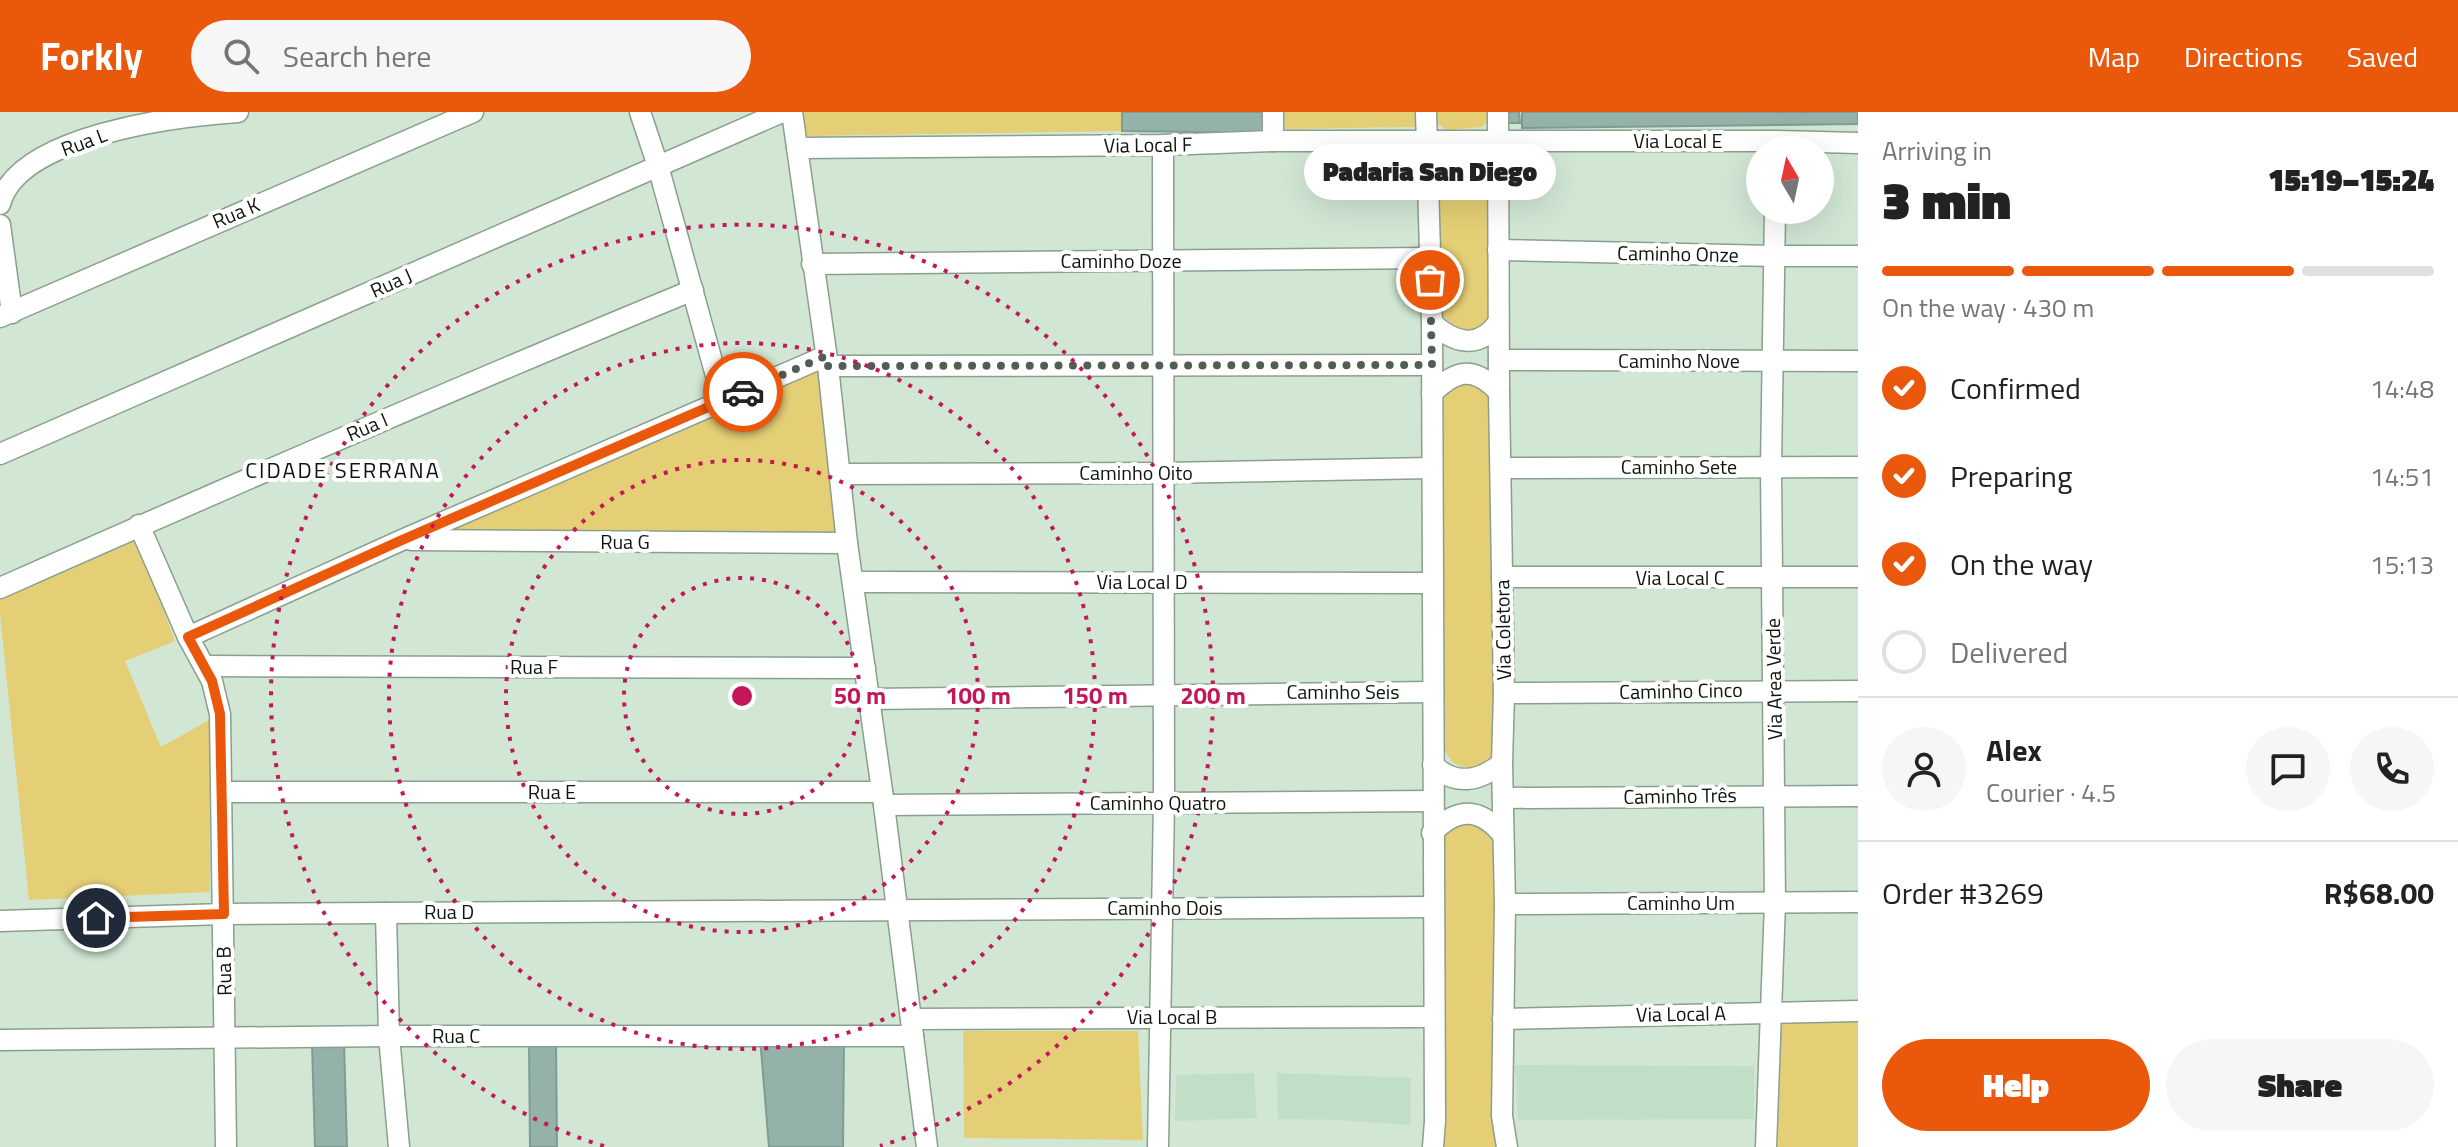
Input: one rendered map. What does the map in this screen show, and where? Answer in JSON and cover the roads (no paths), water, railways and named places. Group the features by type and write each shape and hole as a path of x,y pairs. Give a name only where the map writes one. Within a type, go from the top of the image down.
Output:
{"street":[{"name":"Rua L","path":"0,204 10,181 20,172 75,144 112,131 160,120 238,112"},
{"name":"Rua K","path":"6,315 473,112"},
{"path":"640,112 723,401"},
{"name":"Rua J","path":"0,454 782,112"},
{"path":"792,112 827,361 847,543 927,1147"},
{"path":"1273,112 1273,141"},
{"path":"1426,112 1432,323 1433,1147"},
{"name":"Via Coletora","path":"1498,112 1505,904 1502,1116 1507,1147"},
{"name":"Via Local F","path":"797,148 1273,141 1499,142"},
{"name":"Via Local E","path":"1499,142 1746,145"},
{"name":"Via Local E","path":"1834,144 1858,143"},
{"path":"1158,1147 1164,803 1163,145"},
{"name":"Via Area Verde","path":"1766,1147 1775,903 1771,467 1775,224"},
{"path":"0,225 6,315"},
{"name":"Caminho Onze","path":"1498,250 1858,256"},
{"name":"Caminho Doze","path":"812,264 1430,258"},
{"name":"Rua I","path":"0,588 483,377 693,290"},
{"path":"1432,323 1443,333 1467,341 1489,335 1498,323"},
{"name":"Caminho Nove","path":"1499,360 1858,361"},
{"path":"188,637 723,401 827,361 1162,366 1432,365"},
{"path":"1432,393 1446,379 1459,373 1481,377 1499,392"},
{"name":"Caminho Sete","path":"1501,468 1858,467"},
{"name":"Caminho Oito","path":"841,474 1431,468"},
{"name":"Rua B","path":"139,525 188,637 212,681 220,714 226,1147"},
{"name":"Rua G","path":"402,540 847,543"},
{"name":"Via Local C","path":"1502,577 1858,577"},
{"name":"Via Local D","path":"853,582 1432,583"},
{"name":"Rua F","path":"204,666 865,668"},
{"name":"Caminho Cinco","path":"1504,693 1858,691"},
{"name":"Caminho Seis","path":"869,699 1432,692"},
{"path":"1433,765 1446,776 1460,779 1490,773 1502,763"},
{"name":"Rua E","path":"223,792 883,798"},
{"name":"Caminho Três","path":"1503,798 1858,796"},
{"name":"Caminho Quatro","path":"883,798 1164,803 1432,801"},
{"path":"1432,833 1455,815 1467,814 1480,815 1492,821 1503,835"},
{"name":"Caminho Um","path":"1505,904 1858,902"},
{"name":"Caminho Dois","path":"898,910 1432,907"},
{"name":"Rua D","path":"0,921 224,914 898,910"},
{"path":"386,913 389,1036 399,1147"},
{"name":"Via Local A","path":"1503,1019 1858,1011"},
{"name":"Via Local B","path":"912,1028 1160,1017 1433,1017"},
{"name":"Rua C","path":"0,1040 912,1028"}],"place":[{"name":"Padaria San Diego","path":"1430,280"}],"district":[{"name":"CIDADE SERRANA","path":"343,470"}]}
